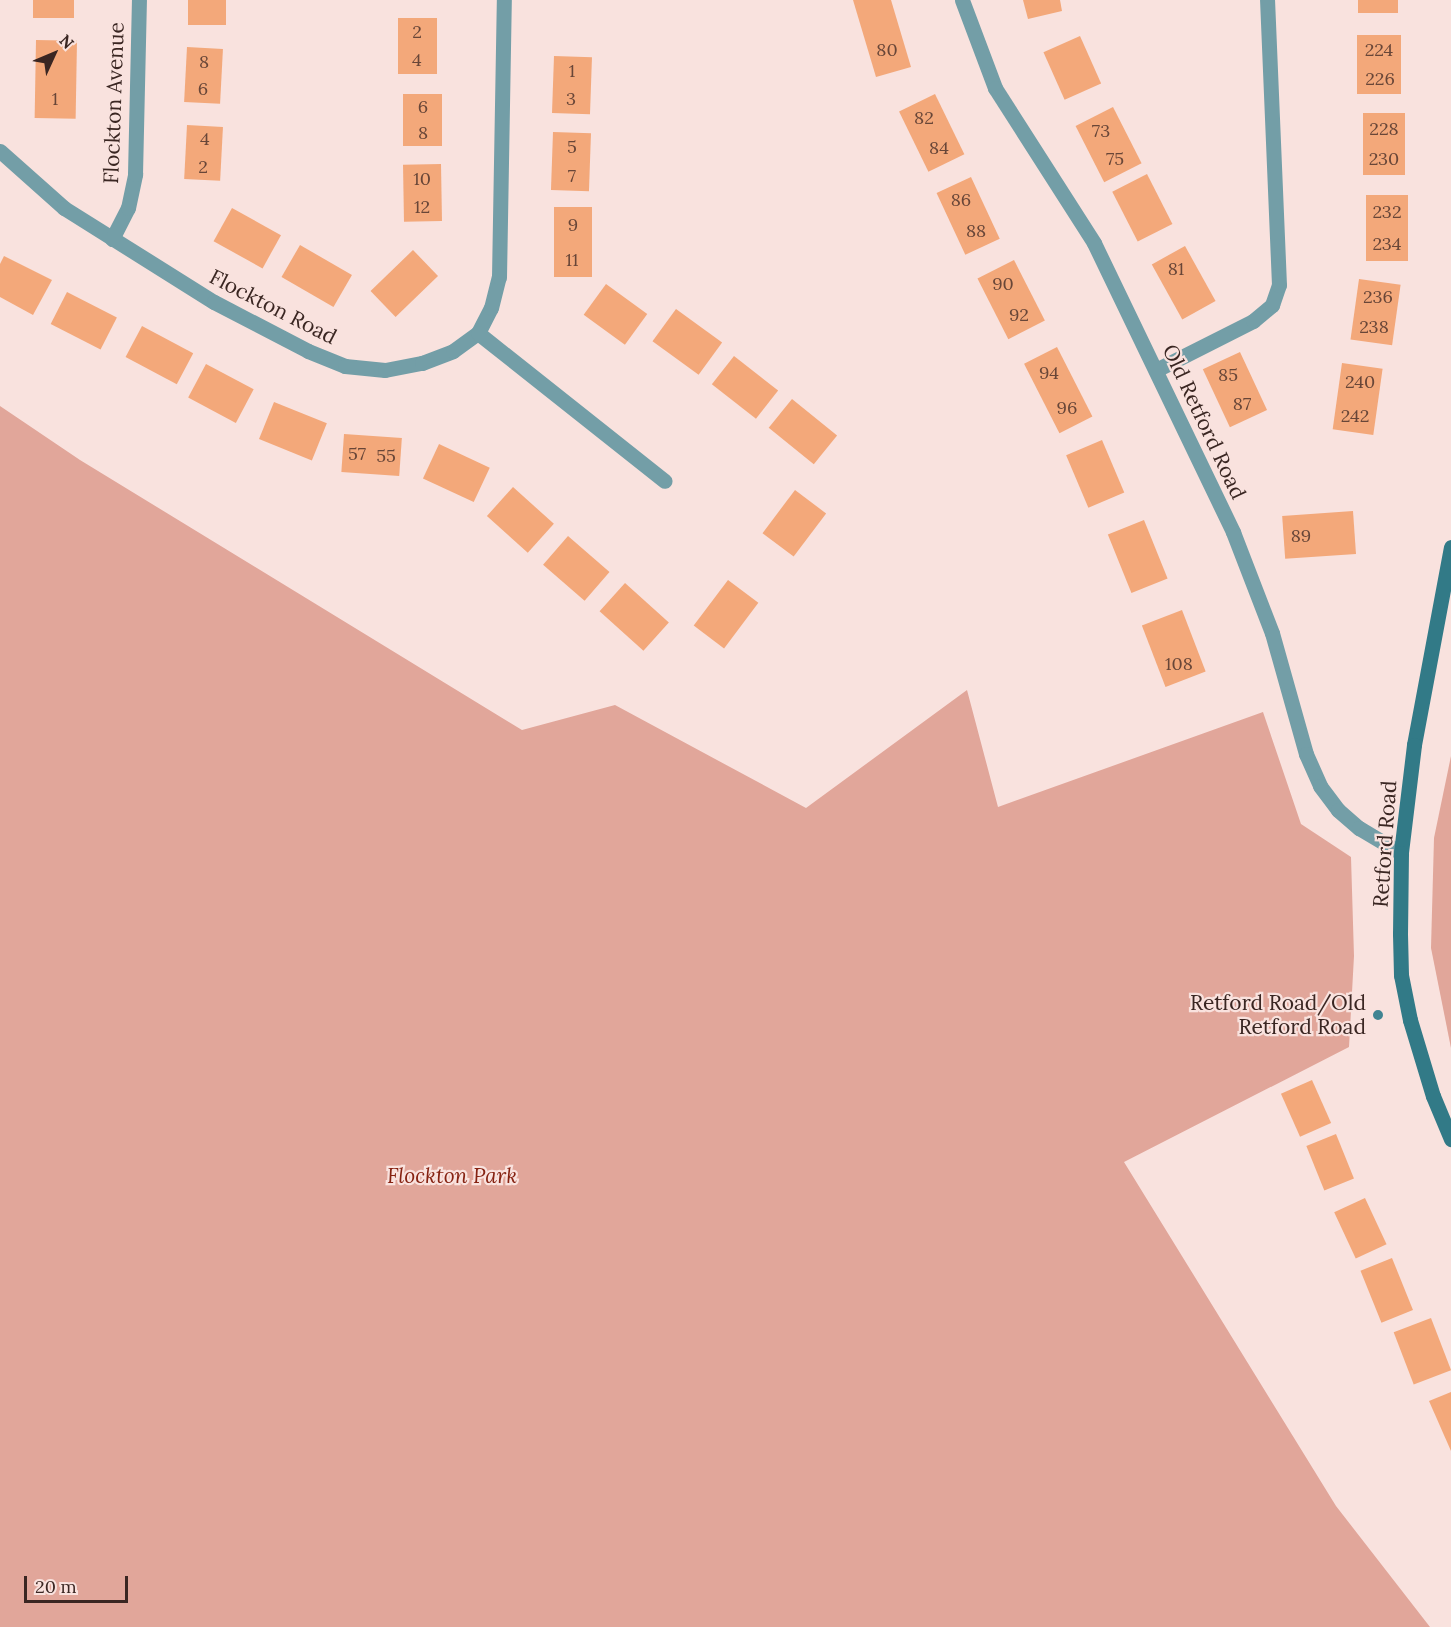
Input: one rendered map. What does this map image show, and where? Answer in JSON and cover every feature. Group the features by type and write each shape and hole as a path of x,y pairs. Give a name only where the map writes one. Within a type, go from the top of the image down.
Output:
{"main road":[{"name":"Retford Road","path":"1451,547 1414,746 1401,853 1401,975 1410,1020 1434,1096 1451,1139"}],"street":[{"name":"Flockton Avenue","path":"112,239 128,208 135,174 139,0"},
{"name":"Flockton Road","path":"0,151 64,208 214,302 308,351 345,366 385,370 422,363 453,351 478,333 491,308 499,277 504,0"},
{"name":"Old Retford Road","path":"962,0 994,88 1094,243 1233,532 1272,633 1306,754 1320,786 1345,816 1401,853"},
{"path":"1156,370 1253,321 1272,304 1279,285 1267,0"},
{"path":"478,333 665,481"}],"green space":[{"name":"Flockton Park","path":"0,406 80,460 522,730 615,705 806,808 967,690 998,807 1263,712 1301,824 1351,857 1354,956 1349,1047 1124,1162 1336,1506 1430,1627 0,1627"},
{"path":"1451,756 1451,1048 1431,948 1434,838"}],"building":[{"path":"33,0 74,0 74,18 33,18"},
{"path":"188,0 226,0 226,25 188,25"},
{"path":"853,0 891,0 911,67 876,77"},
{"path":"1023,0 1060,0 1062,11 1028,19"},
{"path":"1358,0 1398,0 1398,13 1358,13"},
{"path":"398,18 437,18 437,74 398,74"},
{"path":"1357,35 1401,35 1401,94 1357,94"},
{"path":"1080,36 1101,84 1065,100 1043,52"},
{"path":"36,40 77,41 76,119 35,118"},
{"path":"187,47 223,49 220,104 184,102"},
{"path":"554,56 592,57 590,114 552,113"},
{"path":"403,94 442,94 442,146 403,146"},
{"path":"935,94 964,154 928,172 899,112"},
{"path":"1113,107 1142,163 1104,182 1076,126"},
{"path":"1363,113 1405,113 1405,175 1363,175"},
{"path":"187,125 223,127 220,181 184,179"},
{"path":"553,132 591,133 589,191 551,190"},
{"path":"441,164 442,221 404,222 403,165"},
{"path":"1147,174 1172,224 1138,242 1112,192"},
{"path":"971,177 1000,239 965,255 937,193"},
{"path":"1366,195 1408,195 1408,261 1366,261"},
{"path":"554,207 592,207 592,277 554,277"},
{"path":"232,208 281,235 263,268 214,241"},
{"path":"300,245 352,275 333,307 282,277"},
{"path":"1185,246 1216,301 1182,320 1152,264"},
{"path":"413,250 438,276 396,317 371,291"},
{"path":"4,256 52,280 33,315 0,297 0,264"},
{"path":"1014,260 1045,321 1008,339 977,279"},
{"path":"1359,279 1401,285 1392,345 1351,339"},
{"path":"606,284 647,314 625,345 584,315"},
{"path":"67,292 117,317 101,349 51,324"},
{"path":"676,309 722,343 699,375 652,341"},
{"path":"142,326 193,353 177,384 126,357"},
{"path":"1057,347 1092,416 1059,433 1024,364"},
{"path":"1240,352 1267,410 1230,427 1203,369"},
{"path":"734,356 778,390 756,419 712,384"},
{"path":"1342,363 1383,369 1373,435 1333,429"},
{"path":"206,364 254,389 236,423 188,398"},
{"path":"792,399 837,436 814,464 769,428"},
{"path":"274,402 327,423 312,460 259,439"},
{"path":"344,434 402,438 399,476 341,472"},
{"path":"1102,440 1124,492 1088,508 1066,455"},
{"path":"439,444 490,468 474,502 423,478"},
{"path":"513,487 554,524 528,553 487,516"},
{"path":"795,490 826,513 794,557 763,533"},
{"path":"1353,511 1356,554 1285,559 1282,516"},
{"path":"1144,520 1168,578 1131,593 1108,535"},
{"path":"568,536 610,572 585,601 543,565"},
{"path":"728,580 758,603 724,648 694,626"},
{"path":"625,583 669,622 643,651 600,611"},
{"path":"1182,610 1206,672 1166,687 1142,625"},
{"path":"1312,1080 1331,1123 1300,1137 1281,1094"},
{"path":"1336,1134 1354,1179 1324,1190 1306,1146"},
{"path":"1365,1198 1387,1244 1356,1259 1334,1212"},
{"path":"1392,1258 1413,1310 1381,1323 1360,1271"},
{"path":"1431,1318 1451,1370 1414,1385 1394,1332"},
{"path":"1451,1392 1451,1451 1429,1401"}],"place":[{"name":"Retford Road/Old Retford Road","path":"1378,1015"}]}
